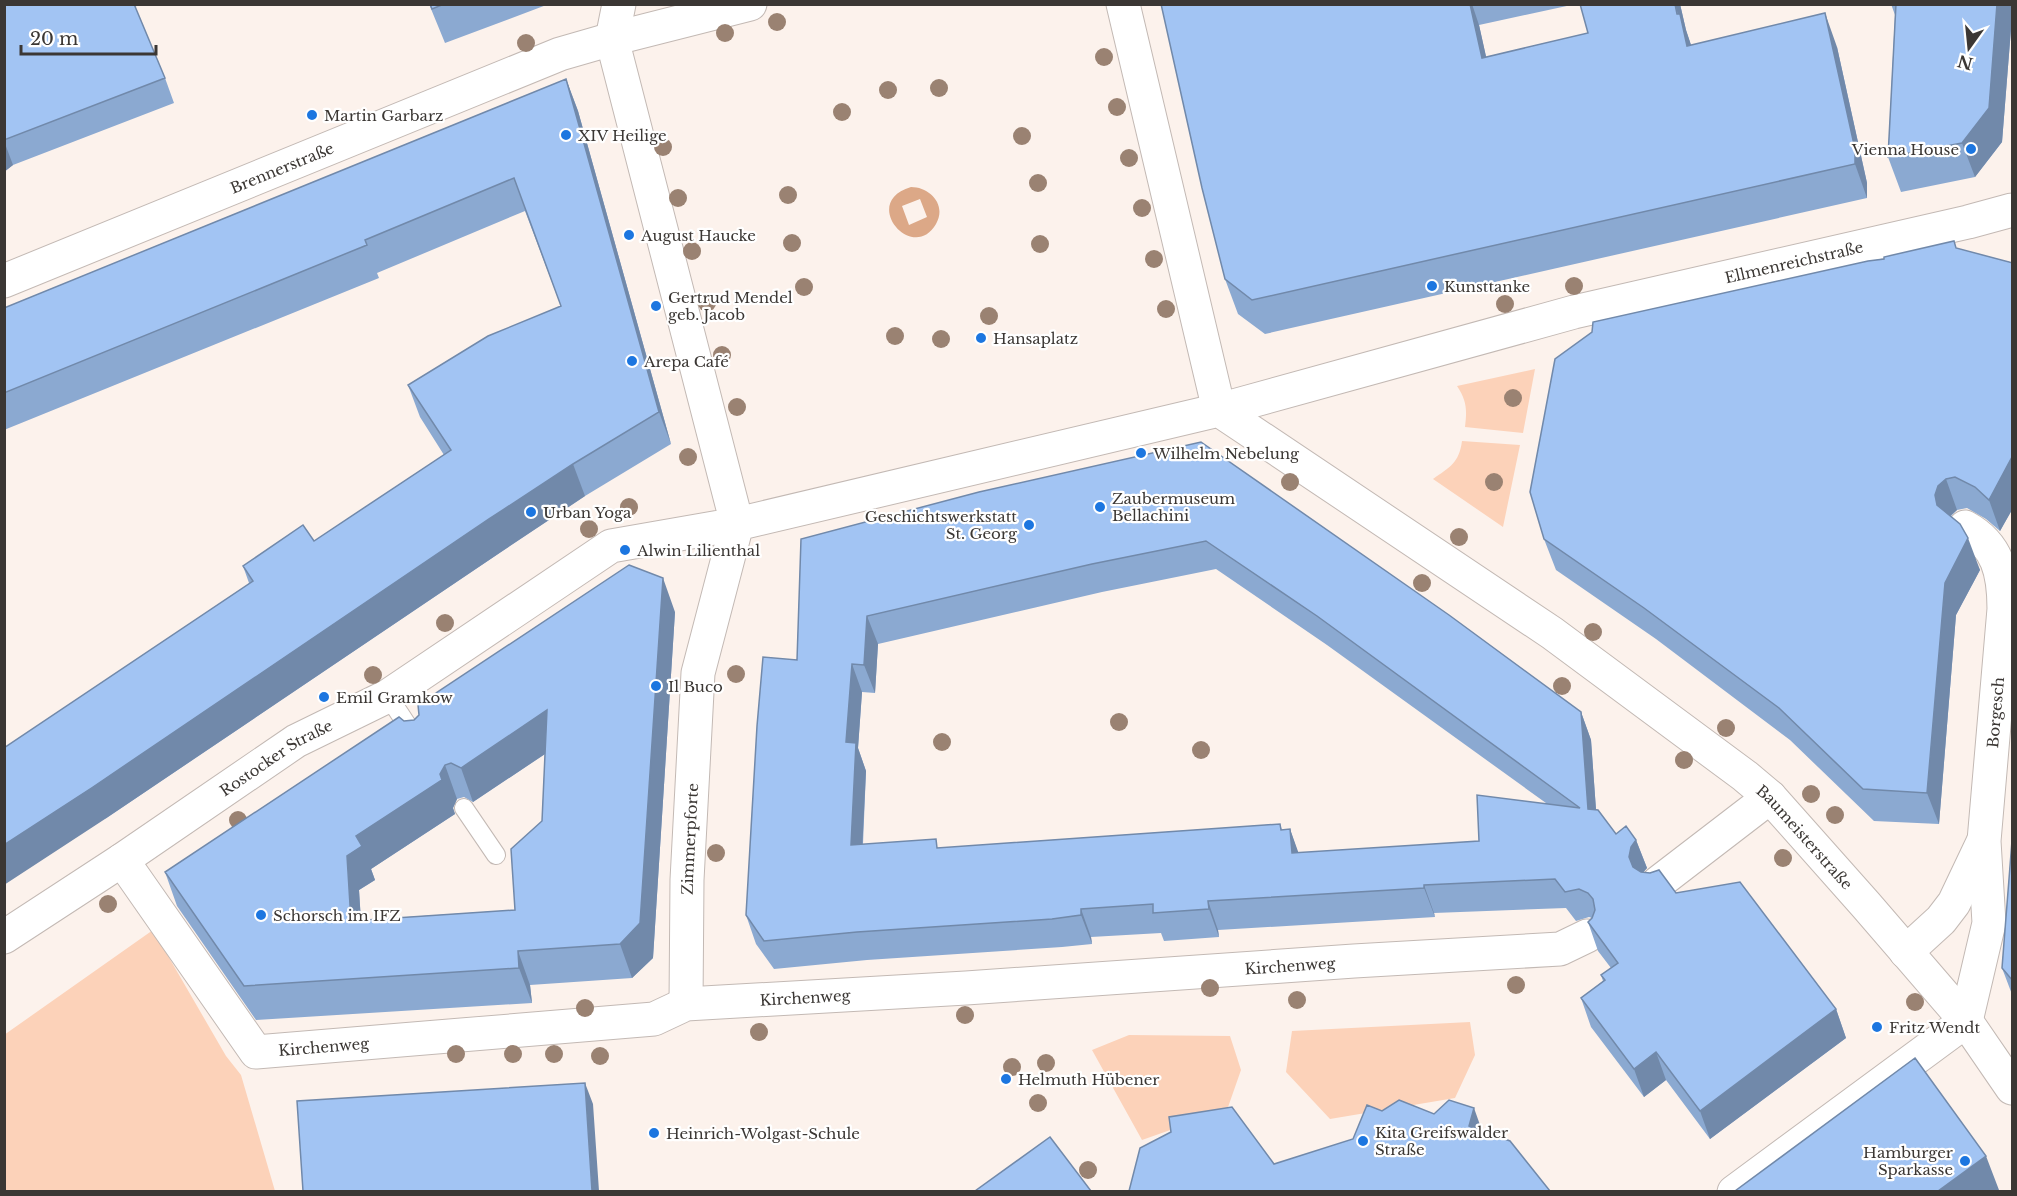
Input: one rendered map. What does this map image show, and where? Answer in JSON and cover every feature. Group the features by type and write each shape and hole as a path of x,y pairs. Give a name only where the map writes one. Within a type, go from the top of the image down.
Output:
{"street":[{"path":"619,4 612,39 737,524"},
{"name":"Brennerstraße","path":"4,281 560,54 750,4"},
{"path":"1123,4 1219,410"},
{"name":"Ellmenreichstraße","path":"611,546 737,524 1219,410 1574,312 2013,210"},
{"name":"Baumeisterstraße","path":"1219,410 1552,633 1770,797 1966,1021 2013,1088"},
{"name":"Zimmerpforte","path":"686,1005 687,880 698,674 737,524"},
{"name":"Borgesch","path":"1965,527 1989,546 1999,566 2004,590 1984,841 1989,923 1966,1021"},
{"name":"Rostocker Straße","path":"4,938 296,741 388,696 611,546"},
{"path":"1658,883 1770,797"},
{"name":"Borgesch","path":"1906,952 1941,920 1954,903 1984,841"},
{"name":"Kirchenweg","path":"122,860 256,1052 654,1019 686,1005 1354,961 1560,950 1587,936"},
{"path":"1734,1191 1966,1021"}],"lane":[{"path":"388,696 421,746"},
{"path":"464,808 496,855"}],"shaded area":[{"path":"911,187 924,190 935,198 939,217 926,235 915,237 904,234 895,226 890,216 890,205 896,195","holes":["920,199 927,217 909,225 902,206"]},
{"path":"1535,369 1523,433 1465,427 1465,406 1463,396 1457,386"},
{"path":"1462,441 1520,445 1503,527 1433,479 1456,460"},
{"path":"153,930 226,1056 241,1075 275,1191 5,1191 4,1035"},
{"path":"1470,1022 1475,1055 1455,1098 1330,1119 1286,1072 1292,1031"},
{"path":"1129,1035 1230,1036 1241,1070 1227,1110 1142,1140 1092,1050"}],"building":[{"path":"4,4 134,4 165,78 4,140"},
{"path":"430,4 444,4 432,9"},
{"path":"1161,4 1470,4 1482,58 1588,33 1580,4 1675,4 1677,14 1680,14 1687,46 1825,13 1855,149 1855,164 1252,300 1225,279"},
{"path":"1896,4 1997,4 1989,108 1962,143 1888,157"},
{"path":"566,79 659,412 573,464 489,519 4,845 4,748 253,581 243,566 303,525 314,541 451,450 408,385 488,336 561,306 514,178 365,240 367,245 4,393 4,308"},
{"path":"1954,241 1956,248 2013,263 2013,455 1989,500 1975,487 1955,477 1946,479 1938,486 1935,495 1937,505 1960,524 1968,538 1945,583 1927,793 1863,789 1779,708 1644,608 1544,539 1530,492 1555,359 1592,332 1593,322 1884,259 1884,257"},
{"path":"1201,442 1449,615 1581,712 1588,809 1598,810 1616,834 1626,826 1636,840 1631,847 1629,857 1633,867 1641,872 1650,873 1659,870 1676,893 1740,882 1836,1009 1700,1111 1656,1052 1634,1069 1581,998 1605,980 1601,975 1618,963 1588,922 1595,910 1593,899 1588,893 1579,889 1565,892 1555,879 1424,885 1424,888 1208,901 1209,909 1153,913 1153,904 1081,909 1081,915 1052,919 857,932 764,941 746,915 763,657 797,660 801,539 979,492","holes":["1206,541 1317,616 1580,808 1477,795 1479,841 1292,853 1290,829 1281,830 1280,824 937,848 936,839 851,845 856,743 846,742 852,664 864,665 867,616 1092,564"]},
{"path":"629,565 663,578 640,923 620,944 518,951 519,968 244,986 165,872 399,717 404,721 414,720 419,715 418,705","holes":["547,710 542,821 511,849 515,910 351,921 347,856 362,846 356,836 442,780 440,774 445,765 451,763 461,768"]},
{"path":"2013,828 2013,981 2002,968"},
{"path":"1915,1058 1986,1156 1938,1191 1735,1191"},
{"path":"585,1083 592,1191 303,1191 297,1101"},
{"path":"1399,1100 1434,1114 1449,1100 1474,1108 1469,1126 1510,1141 1550,1191 1129,1191 1140,1148 1171,1132 1169,1117 1232,1107 1274,1164 1353,1139 1367,1105 1382,1111"},
{"path":"1050,1137 1091,1191 975,1191"}],"place":[{"name":"Martin Garbarz","path":"312,115"},
{"name":"XIV Heilige","path":"566,135"},
{"name":"Vienna House","path":"1971,149"},
{"name":"August Haucke","path":"629,235"},
{"name":"Kunsttanke","path":"1432,286"},
{"name":"Gertrud Mendel geb. Jacob","path":"656,306"},
{"name":"Hansaplatz","path":"981,338"},
{"name":"Arepa Café","path":"632,361"},
{"name":"Wilhelm Nebelung","path":"1141,453"},
{"name":"Zaubermuseum Bellachini","path":"1100,507"},
{"name":"Urban Yoga","path":"531,512"},
{"name":"Geschichtswerkstatt St. Georg","path":"1029,525"},
{"name":"Alwin Lilienthal","path":"625,550"},
{"name":"Il Buco","path":"656,686"},
{"name":"Emil Gramkow","path":"324,697"},
{"name":"Schorsch im IFZ","path":"261,915"},
{"name":"Fritz Wendt","path":"1877,1027"},
{"name":"Helmuth Hübener","path":"1006,1079"},
{"name":"Heinrich-Wolgast-Schule","path":"654,1133"},
{"name":"Kita Greifswalder Straße","path":"1363,1141"},
{"name":"Hamburger Sparkasse","path":"1965,1161"}]}
